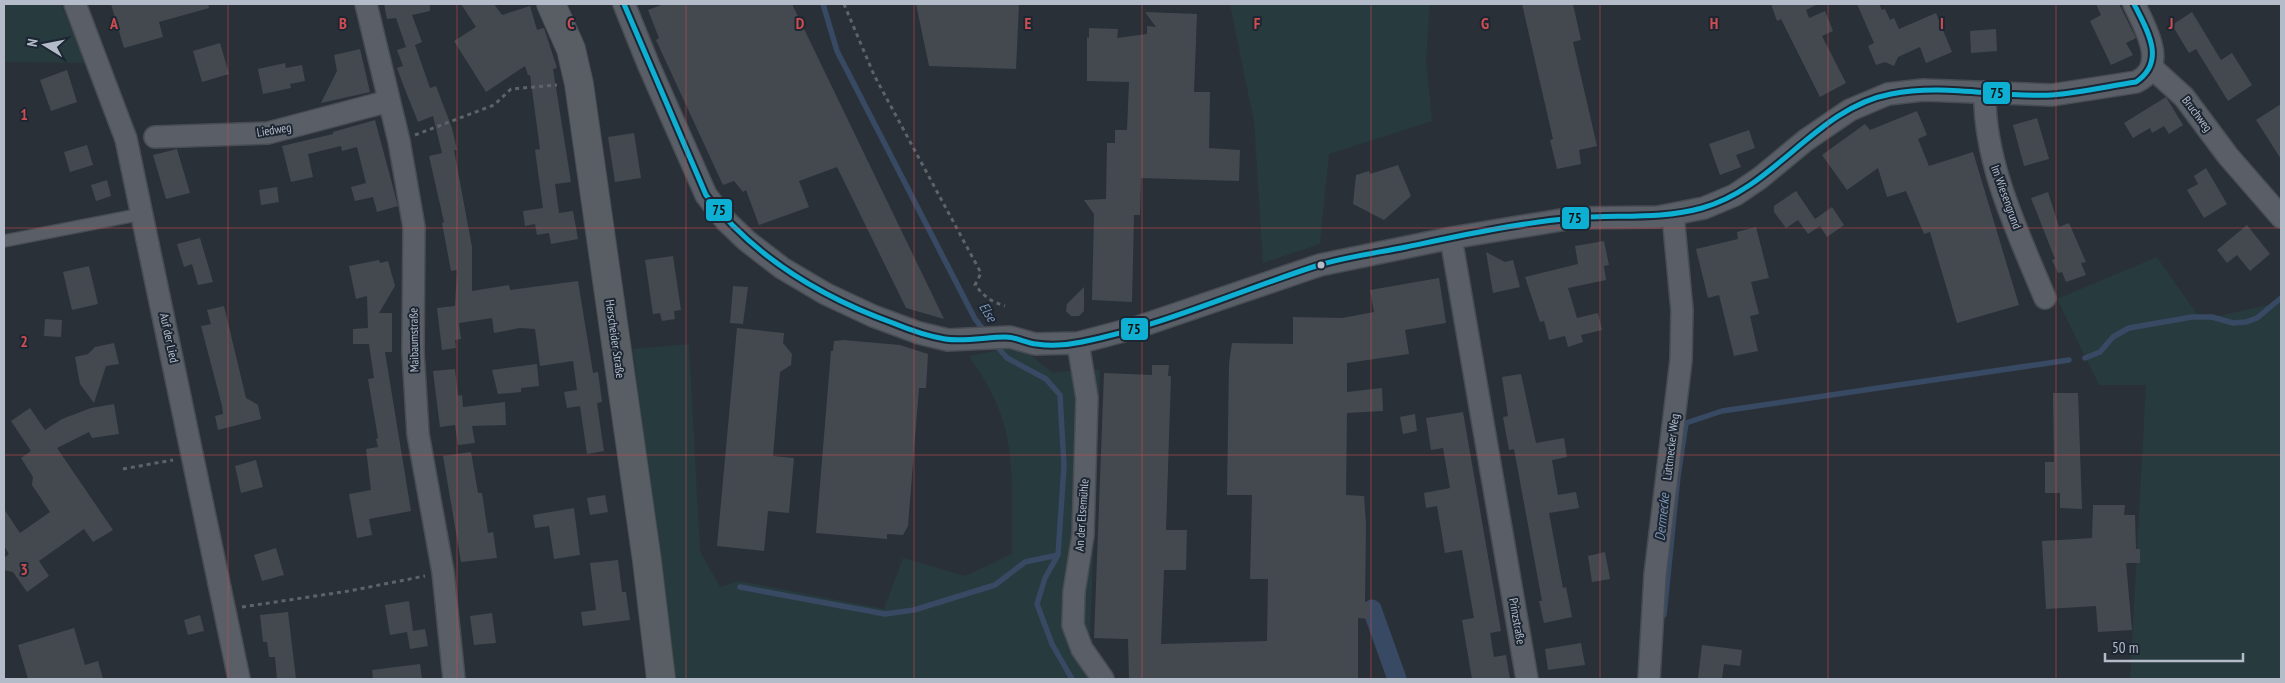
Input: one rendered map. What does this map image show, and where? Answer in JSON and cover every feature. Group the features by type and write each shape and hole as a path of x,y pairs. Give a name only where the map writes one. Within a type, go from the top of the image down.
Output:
{"main road":[{"name":"Herscheider Straße","path":"551,4 571,49 579,84 647,561 661,679"}],"street":[{"name":"Auf der Lied","path":"75,4 126,139 239,679"},
{"name":"Maibaumstraße","path":"366,4 398,141 414,227 413,352 418,434 443,572 454,679"},
{"path":"624,4 706,195 726,221 782,268 841,301 873,316 919,333 948,340 1010,337 1035,344 1078,343 1138,327 1320,265 1452,238 1573,218 1666,216 1704,208 1735,195 1850,110 1888,94 1923,90 2052,95 2136,82 2146,77 2152,67 2154,51 2134,4"},
{"name":"Bruchweg","path":"2152,67 2184,96 2228,156 2281,217"},
{"name":"Im Wiesengrund","path":"1985,92 1984,114 1993,159 2045,298"},
{"name":"Liedweg","path":"155,136 268,133 389,101"},
{"name":"Lüttmecker Weg","path":"1649,679 1655,575 1681,360 1682,310 1666,216"},
{"name":"Prinzstraße","path":"1452,238 1527,679"},
{"name":"An der Elsemühle","path":"1078,343 1087,398 1083,535 1074,592 1073,625 1082,649 1103,679"}],"lane":[{"path":"4,241 142,214"}],"path":[{"path":"844,4 874,75 981,273 975,285 993,303 1005,306"},
{"path":"398,141 494,105 511,89 579,84"},
{"path":"123,469 193,456"},
{"path":"225,609 349,591 443,572"}],"green space":[{"path":"4,4 61,4 86,63 4,62"},
{"path":"1230,4 1430,4 1426,61 1432,121 1329,154 1320,244 1263,263 1254,122"},
{"path":"2157,257 2201,320 2281,302 2281,679 2130,679 2146,385 2099,385 2057,299"},
{"path":"689,344 700,551 720,587 739,581 884,609 903,558 965,576 1012,554 1012,491 1010,459 1005,428 999,409 990,391 969,356 1019,346 1053,373 1100,370 1090,639 1097,679 673,679 633,349"}],"building":[{"path":"111,4 208,4 209,8 159,22 163,37 124,48"},
{"path":"384,4 430,4 430,11 412,15 422,42 415,45 430,88 436,86 452,128 457,150 454,150 472,247 472,291 509,285 510,290 578,281 593,373 598,372 602,402 597,403 604,451 587,454 580,406 567,408 564,392 577,390 573,361 540,366 535,329 520,328 494,333 492,318 459,323 461,339 455,340 456,348 442,350 437,308 455,306 457,270 451,271 442,223 444,222 429,156 442,153 433,116 418,122 404,87 397,68 403,66 397,50 406,47 396,18 387,19"},
{"path":"461,4 494,4 502,15 530,6 537,30 544,28 557,68 553,69 571,182 555,184 559,213 573,211 578,239 551,244 549,233 537,235 535,224 525,226 523,211 543,208 535,150 540,149 530,75 528,75 525,66 486,92 454,41 476,27"},
{"path":"664,4 792,4 944,319 906,308 837,167 799,181 809,207 759,225 746,190 743,192 734,181 723,185 656,40 659,38 648,10"},
{"path":"916,4 1019,4 1016,69 929,66"},
{"path":"1522,4 1573,4 1581,40 1573,42 1597,146 1579,150 1581,164 1557,169 1550,140 1553,139"},
{"path":"1771,4 1818,4 1806,10 1809,18 1825,11 1833,31 1822,36 1846,83 1820,97 1781,19 1777,21"},
{"path":"1857,4 1879,4 1882,10 1885,9 1890,20 1894,18 1899,29 1936,13 1952,52 1926,63 1920,47 1898,57 1894,66 1885,62 1876,65 1868,46 1874,43"},
{"path":"2096,4 2119,4 2136,38 2126,43 2133,55 2111,65 2090,21 2101,15"},
{"path":"1145,12 1197,14 1194,92 1210,92 1209,148 1240,150 1239,181 1141,178 1140,215 1134,215 1132,302 1092,300 1094,214 1084,200 1106,199 1107,143 1115,143 1115,130 1127,130 1129,82 1087,81 1087,37 1089,38 1089,28 1118,29 1117,38 1147,34 1147,26 1156,27"},
{"path":"2192,12 2221,60 2232,53 2252,85 2228,101 2196,49 2189,53 2172,25"},
{"path":"1996,29 1997,51 1971,53 1970,31"},
{"path":"220,43 229,74 202,82 193,51"},
{"path":"360,49 370,92 321,103 337,71 334,55"},
{"path":"285,63 286,68 302,65 305,81 290,84 291,88 263,94 258,69"},
{"path":"67,70 77,102 51,111 40,80"},
{"path":"2166,97 2183,125 2169,134 2164,126 2152,133 2150,128 2133,138 2124,123"},
{"path":"2281,104 2281,159 2256,120"},
{"path":"1917,111 1927,135 1918,139 1929,166 1973,152 2019,305 1957,323 1930,232 1924,234 1906,191 1887,197 1878,168 1847,190 1822,155 1865,124 1870,130"},
{"path":"2037,118 2049,159 2024,166 2013,125"},
{"path":"375,120 398,206 377,212 373,197 355,201 351,187 366,183 357,147 342,151 341,146 308,154 313,177 291,182 282,146 333,134 333,132"},
{"path":"1749,130 1755,148 1736,155 1741,167 1720,175 1709,144"},
{"path":"634,133 641,178 615,182 608,137"},
{"path":"87,145 93,165 70,172 64,152"},
{"path":"177,149 190,193 166,199 153,155"},
{"path":"1398,165 1411,196 1384,220 1353,204 1356,175 1369,171 1370,174"},
{"path":"2206,168 2227,204 2204,218 2187,190 2198,184 2194,176"},
{"path":"107,180 111,196 96,201 91,185"},
{"path":"277,187 279,202 261,205 259,190"},
{"path":"1796,191 1815,219 1832,207 1844,225 1827,237 1820,226 1808,234 1798,220 1786,228 1774,212 1774,206"},
{"path":"2048,192 2059,227 2069,223 2086,262 2081,263 2086,275 2066,282 2062,272 2058,273 2052,260 2055,259 2031,198"},
{"path":"2247,225 2270,254 2250,271 2237,255 2227,263 2217,250"},
{"path":"1756,227 1769,278 1751,282 1759,314 1750,316 1758,351 1734,356 1719,295 1708,298 1696,249 1738,239 1737,232"},
{"path":"200,238 213,282 198,285 192,264 184,267 177,244"},
{"path":"1604,241 1609,265 1604,266 1606,280 1568,288 1577,318 1598,313 1602,330 1581,335 1583,342 1568,347 1565,336 1549,340 1544,321 1540,322 1525,277 1578,264 1575,246"},
{"path":"1486,252 1505,262 1513,260 1520,287 1493,293"},
{"path":"673,256 681,310 674,311 675,319 662,321 660,313 653,314 645,260"},
{"path":"379,260 380,263 388,261 395,286 379,313 392,313 392,352 385,352 411,511 369,519 372,535 357,538 349,494 371,490 366,449 378,447 376,439 378,438 368,379 374,378 369,344 353,344 353,329 368,328 367,296 356,299 349,266"},
{"path":"89,266 98,304 72,310 63,272"},
{"path":"1439,278 1446,323 1405,330 1409,354 1347,363 1347,392 1382,388 1383,411 1347,413 1346,495 1364,496 1366,524 1365,602 1369,602 1369,619 1358,618 1358,679 1129,679 1128,639 1094,638 1104,373 1152,375 1152,365 1169,365 1168,376 1171,376 1166,530 1187,530 1186,570 1164,570 1161,644 1267,641 1268,579 1250,579 1252,495 1227,495 1229,364 1232,343 1293,344 1293,317 1342,318 1374,312 1370,290"},
{"path":"733,286 748,287 743,324 730,323"},
{"path":"1084,287 1084,311 1079,316 1071,316 1066,311 1067,304"},
{"path":"224,306 246,398 258,405 261,419 218,430 215,416 223,414 222,406 201,326 211,324 207,310"},
{"path":"45,319 62,320 61,337 44,336"},
{"path":"737,328 784,333 783,343 792,354 791,365 780,372 773,456 794,458 789,513 768,511 764,551 717,546"},
{"path":"843,340 900,345 928,354 926,388 919,388 908,526 903,535 887,534 887,539 816,533 831,351 833,351 834,341"},
{"path":"114,343 119,364 106,366 94,403 80,384 75,357 88,354 95,347"},
{"path":"537,364 539,386 521,388 521,392 498,394 492,370"},
{"path":"455,369 458,396 462,395 463,407 505,402 506,425 472,426 475,443 458,445 455,425 440,427 433,371"},
{"path":"1521,374 1536,443 1564,438 1567,457 1552,460 1558,495 1576,492 1579,508 1549,513 1563,588 1566,587 1572,617 1544,623 1539,601 1542,601 1514,449 1509,450 1503,417 1508,416 1502,377"},
{"path":"2053,393 2078,393 2082,509 2060,508 2060,493 2045,493 2045,462 2054,462"},
{"path":"114,404 119,434 92,438 89,432 57,448 113,530 93,542 84,529 39,561 49,576 27,592 13,572 4,570 4,558 9,554 4,546 4,509 20,533 50,512 32,485 33,477 21,458 31,451 11,421 30,408 45,430 62,419 91,408"},
{"path":"1463,412 1501,631 1490,633 1494,657 1506,655 1510,679 1472,679 1462,620 1474,618 1462,550 1445,553 1437,506 1426,508 1424,493 1450,488 1443,448 1431,450 1426,418"},
{"path":"1415,414 1417,431 1403,434 1400,417"},
{"path":"471,452 478,493 482,493 488,533 493,532 497,558 461,562 443,456"},
{"path":"256,460 263,487 241,493 235,466"},
{"path":"605,495 608,512 590,515 587,498"},
{"path":"2093,505 2125,505 2124,515 2135,515 2136,549 2140,549 2140,563 2126,563 2132,630 2098,632 2096,606 2046,609 2042,541 2092,538"},
{"path":"574,508 580,555 554,559 549,526 535,528 533,515"},
{"path":"276,548 284,575 262,581 254,555"},
{"path":"1605,552 1610,579 1592,582 1588,556"},
{"path":"618,560 622,592 626,592 630,620 583,626 581,612 596,610 590,563"},
{"path":"409,601 413,631 425,629 428,646 410,649 407,632 390,635 385,605"},
{"path":"288,612 296,679 277,679 275,657 269,657 267,642 263,642 260,615"},
{"path":"492,613 496,643 474,645 470,616"},
{"path":"200,615 204,631 188,635 184,620"},
{"path":"74,628 85,665 98,661 103,679 28,679 18,645"},
{"path":"1581,643 1585,665 1548,670 1545,649"},
{"path":"1702,645 1742,650 1740,666 1724,664 1722,679 1698,679"},
{"path":"420,664 422,679 373,679 372,670"}],"waterway":[{"name":"Else","path":"823,4 837,51 975,319 987,334"},
{"name":"Dermecke","path":"2085,358 2100,352 2113,337 2129,328 2192,317 2212,317 2233,323 2246,322 2257,318 2281,298"},
{"name":"Else","path":"994,343 1007,358 1046,379 1060,395 1064,466 1058,555 1045,578 1037,604 1052,644 1072,679"},
{"name":"Dermecke","path":"1664,615 1678,476 1686,423 1722,411 2069,360"},
{"path":"740,587 885,614 914,610 995,585 1025,562 1058,555"},
{"path":"1372,609 1397,679"}],"transit line":[{"name":"75","path":"624,4 706,195 745,238 767,256 790,272 840,301 906,328 938,338 953,340 1006,337 1041,345 1082,342 1141,327 1316,266 1349,258 1531,223 1573,218 1670,214 1702,208 1728,198 1752,184 1817,131 1840,115 1864,102 1891,94 1911,91 1951,90 2012,95 2052,95 2136,82 2151,65 2152,45 2134,4"}]}
